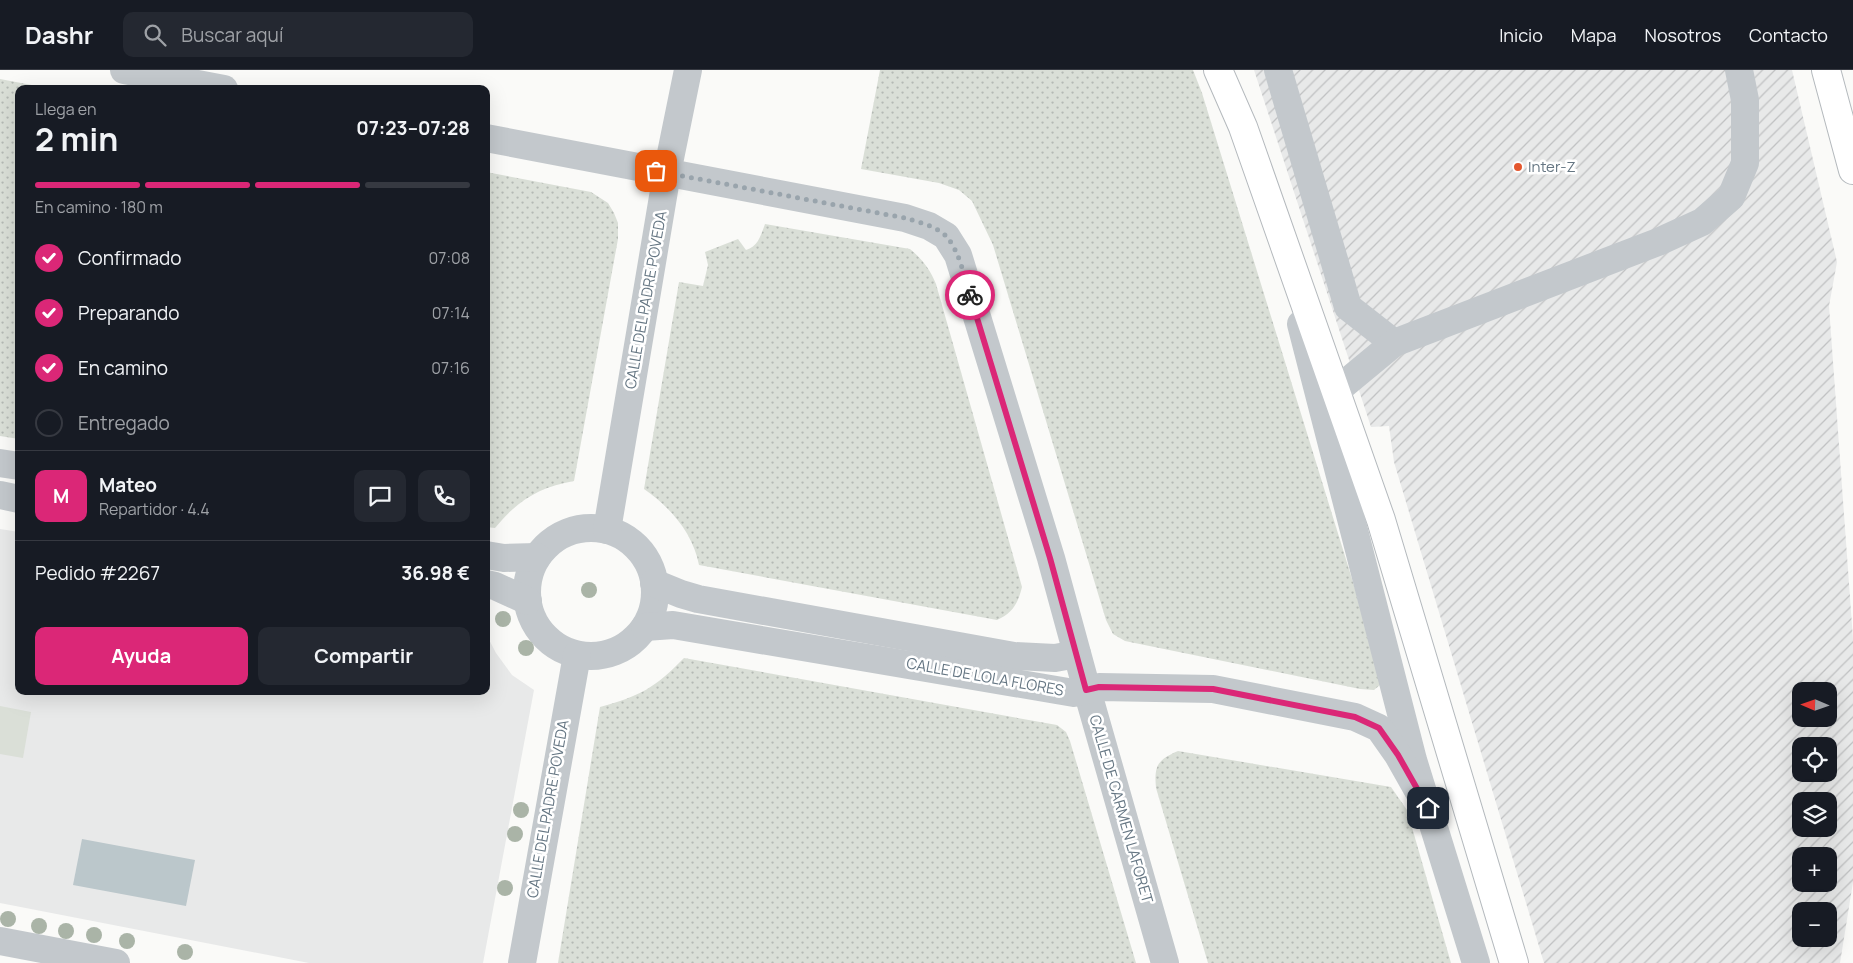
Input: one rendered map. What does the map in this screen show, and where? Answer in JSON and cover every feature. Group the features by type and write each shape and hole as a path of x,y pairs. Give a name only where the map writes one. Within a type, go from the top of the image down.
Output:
{"highway":[{"path":"1218,70 1243,127 1268,196 1381,520 1514,963"},
{"path":"1826,70 1853,170"}],"street":[{"path":"124,70 203,85"},
{"name":"CALLE DEL PADRE POVEDA","path":"607,530 667,173 688,70"},
{"path":"1278,70 1348,307 1394,343"},
{"path":"1336,391 1394,343 1658,242 1702,222 1731,196 1745,163 1745,100 1739,70"},
{"name":"CALLE DE CARMEN LAFORET","path":"490,139 905,218 929,226 946,236 958,255 1050,558 1165,963"},
{"path":"1268,196 1411,750 1476,963"},
{"path":"0,463 15,465"},
{"path":"0,496 15,498"},
{"path":"591,528 607,530 624,538 638,550 649,565 654,583 651,613 645,627 632,641 615,652 596,656 577,655 562,650 538,630 528,601 527,586 537,557 560,536 591,528"},
{"path":"490,556 504,558 537,557"},
{"name":"CALLE DE LOLA FLORES","path":"654,583 698,599 1014,656 1055,658 1077,654"},
{"path":"490,585 528,601"},
{"name":"CALLE DE LOLA FLORES","path":"645,627 673,625 1074,693 1099,687 1213,689 1355,717 1379,728 1398,755 1428,808"},
{"name":"CALLE DEL PADRE POVEDA","path":"522,963 577,655"},
{"path":"0,941 116,963"}],"shaded area":[{"path":"880,70 1193,70 1202,93 1382,676 1380,685 1374,690 1360,689 1125,641 1113,634 1106,620 993,245 972,201 959,190 939,183 861,169"},
{"path":"1254,70 1792,70 1837,262 1829,306 1853,639 1853,882 1840,963 1544,963 1394,462 1389,426 1371,427"},
{"path":"0,79 32,85 15,85 15,438 0,436"},
{"path":"490,173 591,192 608,203 618,223 618,239 574,481 539,491 520,503 495,528 490,527"},
{"path":"765,224 910,249 928,269 936,284 1022,587 1014,607 1003,617 997,620 699,565 692,542 679,522 663,504 644,489 679,282 703,286 708,265 705,252 738,239 746,250 758,240"},
{"path":"0,529 15,531 15,695 490,695 490,642 512,675 534,690 483,963 309,963 0,903"},
{"path":"684,658 1057,725 1066,732 1070,741 1136,963 558,963 600,707 637,695 646,690 664,677"},
{"path":"0,706 31,712 23,758 0,754"},
{"path":"1178,751 1391,787 1407,810 1451,963 1208,963 1156,788 1158,765 1165,757"},
{"path":"82,839 195,860 186,906 73,885"}],"way so far":[{"path":"656,171 905,218 929,226 946,236 958,255 970,295"}],"place":[{"name":"Inter-Z","path":"1518,167"}],"route":[{"path":"970,295 1050,558 1086,690 1099,687 1213,689 1355,717 1379,728 1398,755 1428,808"}]}
